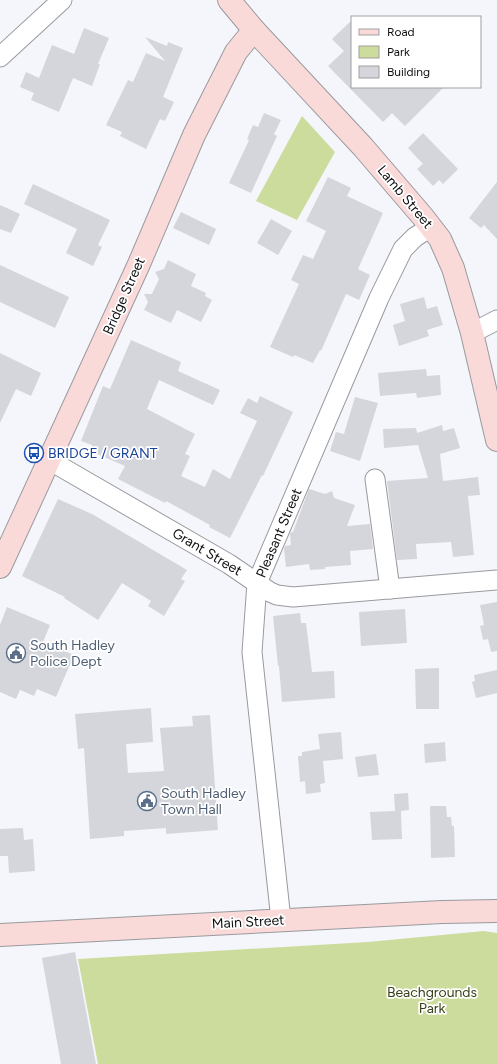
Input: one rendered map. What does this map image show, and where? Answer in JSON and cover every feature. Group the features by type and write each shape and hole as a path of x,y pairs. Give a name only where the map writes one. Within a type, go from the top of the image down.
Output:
{"main road":[{"name":"Lamb Street","path":"229,0 254,30 353,136 440,239 453,268 472,333 497,440"},
{"name":"Bridge Street","path":"0,567 139,264 194,135 236,52 254,30"},
{"name":"Main Street","path":"0,935 442,912 497,911"}],"street":[{"path":"0,56 62,0"},
{"name":"Pleasant Street","path":"282,920 252,652 257,583 379,298 403,249 415,236 430,227"},
{"path":"472,333 497,320"},
{"name":"Grant Street","path":"49,460 229,564 277,595 293,597 497,580"},
{"path":"375,479 390,589"}],"green space":[{"path":"302,116 335,152 297,220 256,201"},
{"name":"Beachgrounds Park","path":"484,931 497,933 497,1064 98,1064 78,959 368,942"}],"building":[{"path":"351,21 351,88 443,88 405,126 392,113 383,122 328,66 344,51 332,39"},
{"path":"84,28 109,38 98,64 100,64 92,86 73,78 59,112 31,100 34,93 20,87 26,72 39,78 52,45 74,54"},
{"path":"145,37 167,46 168,42 183,48 163,97 174,102 165,121 160,119 146,149 120,136 122,132 106,125 128,80 133,82 146,53 165,61"},
{"path":"264,113 281,120 274,134 277,136 251,193 229,183 249,140 247,139 253,125 258,127"},
{"path":"423,133 458,169 443,184 439,180 433,186 417,169 423,164 408,148"},
{"path":"328,177 351,188 347,196 383,213 358,269 370,275 359,300 346,294 321,351 320,350 313,363 294,355 293,357 270,347 299,284 291,280 303,255 313,259 326,231 306,221"},
{"path":"497,182 497,239 484,225 481,228 469,218"},
{"path":"33,184 110,220 98,245 102,247 93,266 66,253 77,229 24,204"},
{"path":"0,205 20,214 11,233 0,229"},
{"path":"181,212 216,229 209,245 173,228"},
{"path":"271,219 292,231 278,255 257,243"},
{"path":"168,260 196,274 191,286 206,293 205,296 212,300 201,322 177,310 171,323 144,310 148,302 144,294 152,294 159,279 155,272 164,269"},
{"path":"0,265 69,297 55,328 0,302"},
{"path":"424,297 427,309 437,306 443,325 427,330 429,336 399,346 393,325 405,321 400,304"},
{"path":"131,340 181,362 178,371 220,390 213,405 159,380 147,409 195,434 185,454 190,456 181,476 205,487 213,469 230,479 257,421 240,413 248,398 257,403 260,396 293,412 263,476 262,475 230,538 209,527 210,525 166,501 165,503 118,479 125,466 90,451 92,445 81,441 103,386 110,389"},
{"path":"0,353 41,373 31,396 16,389 0,423"},
{"path":"426,369 427,376 440,375 441,395 417,398 416,393 380,396 378,373"},
{"path":"355,397 378,403 360,461 330,451 336,432 344,434"},
{"path":"442,425 443,431 454,428 460,448 440,454 443,481 478,477 480,495 468,496 474,555 453,557 451,542 416,544 417,559 397,560 387,481 428,478 418,445 384,448 383,429 416,428 417,433"},
{"path":"309,489 325,494 332,491 334,498 355,505 347,526 370,524 373,549 350,551 351,565 310,570 309,564 286,567 284,549 285,546 291,545 290,534 293,532"},
{"path":"58,499 92,514 187,570 181,579 185,581 164,616 148,606 151,601 122,583 98,620 64,598 65,597 22,576"},
{"path":"497,602 497,651 491,652 488,639 483,640 480,626 484,625 480,605"},
{"path":"7,607 50,625 43,642 74,655 56,697 37,689 34,696 20,690 16,699 0,692 0,625"},
{"path":"405,609 407,643 361,646 359,612"},
{"path":"300,613 301,623 306,623 312,672 334,671 335,698 282,702 273,616"},
{"path":"439,668 439,709 416,709 415,669"},
{"path":"497,670 497,693 476,698 472,682 475,681 474,675"},
{"path":"151,708 153,742 126,744 128,773 164,771 160,728 193,726 192,716 210,715 218,830 166,834 166,828 124,831 124,836 90,839 84,748 78,749 75,714"},
{"path":"341,732 343,759 323,761 325,783 320,784 321,792 306,794 305,781 300,782 298,756 302,756 302,752 320,749 318,734"},
{"path":"445,742 446,761 425,763 424,744"},
{"path":"376,754 379,775 358,777 355,757"},
{"path":"408,793 409,810 401,811 402,839 372,840 370,812 395,811 394,794"},
{"path":"430,806 446,806 447,817 451,817 452,826 454,826 455,857 431,858"},
{"path":"23,828 24,840 33,839 35,871 9,873 8,856 0,856 0,829"},
{"path":"75,952 96,1064 61,1064 42,958"}],"place":[{"name":"BRIDGE / GRANT","path":"34,453"},
{"name":"South Hadley Police Dept","path":"16,653"},
{"name":"South Hadley Town Hall","path":"147,801"}]}
